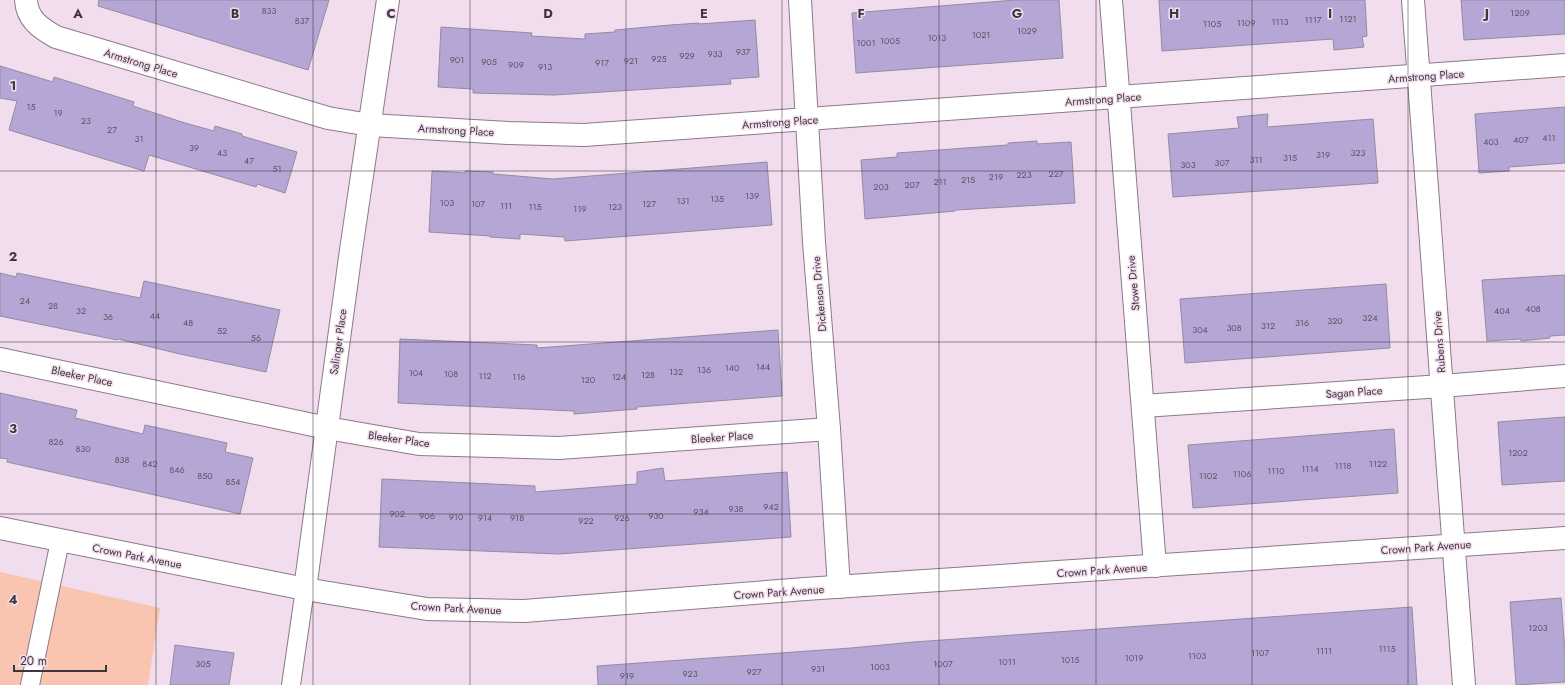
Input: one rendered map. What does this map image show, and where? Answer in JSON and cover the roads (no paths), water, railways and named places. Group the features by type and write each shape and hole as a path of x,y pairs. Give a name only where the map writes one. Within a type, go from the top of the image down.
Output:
{"street":[{"name":"Armstrong Place","path":"26,0 30,16 40,28 56,36 191,78 328,118 370,125 508,133 584,135 1565,65"},
{"name":"Salinger Place","path":"305,589 351,250 388,0"},
{"name":"Dickenson Drive","path":"800,0 814,242 829,429 839,587"},
{"name":"Stowe Drive","path":"1112,0 1155,566"},
{"name":"Rubens Drive","path":"1413,0 1420,76 1464,685"},
{"name":"Bleeker Place","path":"0,359 327,428 419,444 559,448 829,429"},
{"name":"Sagan Place","path":"1143,406 1442,386 1565,376"},
{"name":"Crown Park Avenue","path":"0,528 305,589 427,609 524,611 839,587 1565,538"}],"lane":[{"path":"30,685 60,541"},
{"name":"Salinger Place","path":"291,685 305,589"}]}
